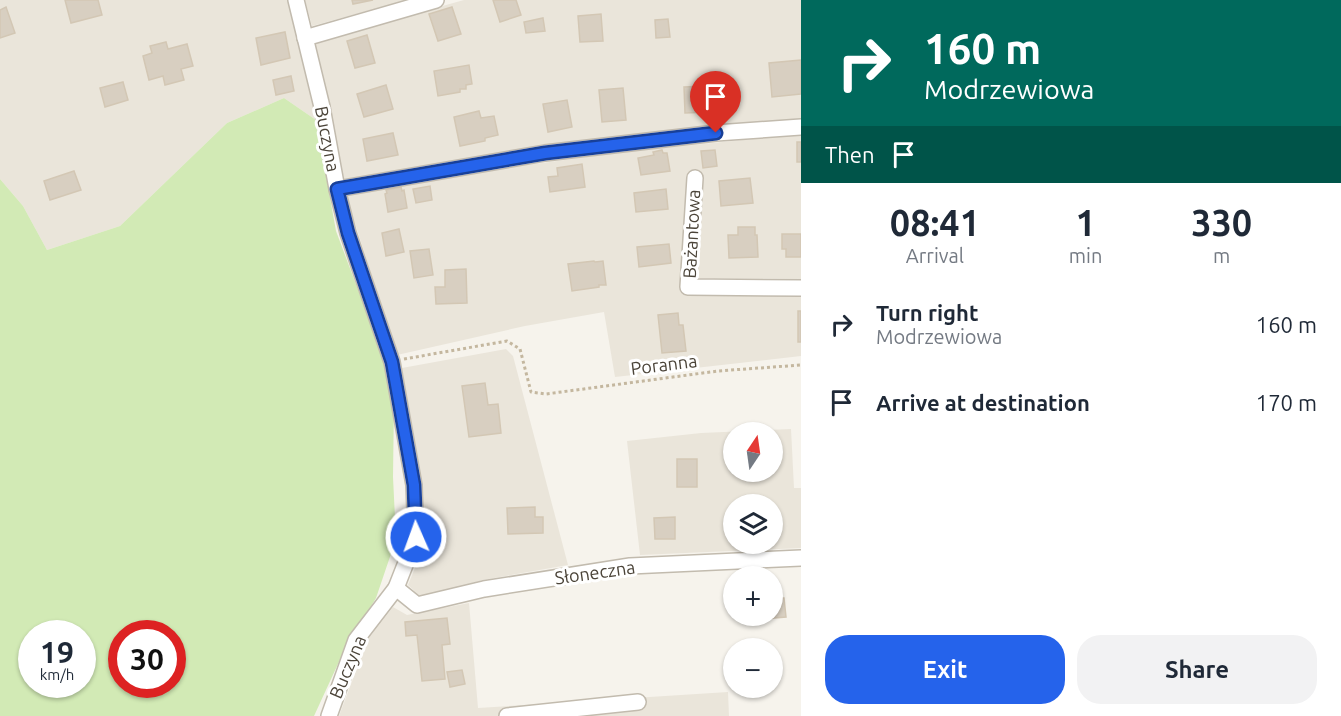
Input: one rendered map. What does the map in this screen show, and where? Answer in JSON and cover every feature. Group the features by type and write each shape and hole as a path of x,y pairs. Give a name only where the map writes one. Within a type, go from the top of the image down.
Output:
{"street":[{"name":"Buczyna","path":"296,0 322,107 337,189 348,233 392,362 414,485 416,537 396,588 356,640 329,716"},
{"path":"305,38 436,0"},
{"path":"337,189 545,153 716,133 801,127"},
{"name":"Bażantowa","path":"695,178 688,287 801,288"},
{"name":"Słoneczna","path":"396,588 417,604 484,589 630,566 801,558"},
{"path":"507,716 638,702"}],"path":[{"name":"Poranna","path":"392,362 507,341 520,349 531,392 546,394 801,364"}],"shaded area":[{"path":"0,0 288,0 316,120 284,98 227,123 120,226 47,250 23,206 0,179"},
{"path":"305,0 407,0 312,26"},
{"path":"464,0 801,0 801,120 749,124 507,154 344,179 313,42"},
{"path":"801,134 801,279 698,278 690,292 801,292 801,356 615,377 604,312 525,326 397,355 346,195 490,170 625,152"},
{"path":"506,349 513,356 568,565 483,580 421,597 408,585 426,541 423,484 402,368"},
{"path":"783,429 791,429 794,488 801,488 801,548 783,549 783,494 723,494 723,551 640,555 627,441 723,432 723,482 783,482"},
{"path":"469,603 478,708 723,692 723,698 728,698 729,716 339,716 368,639 393,607 407,615"}],"green space":[{"path":"284,98 316,120 336,231 384,359 394,401 393,477 396,539 376,598 343,653 314,716 0,716 0,179 23,206 47,250 120,226 227,123"}],"building":[{"path":"65,0 98,0 102,15 71,23"},
{"path":"352,0 373,0 353,4"},
{"path":"493,0 516,0 521,15 500,22"},
{"path":"6,7 15,33 0,38 0,10"},
{"path":"452,7 461,34 438,41 429,14"},
{"path":"601,14 603,41 580,42 578,16"},
{"path":"543,18 545,31 526,33 524,22"},
{"path":"668,19 670,37 656,38 655,20"},
{"path":"285,32 290,58 261,65 256,38"},
{"path":"367,35 375,63 355,68 347,41"},
{"path":"166,42 168,49 187,44 193,66 181,69 184,80 165,85 163,76 149,80 143,56 152,53 150,46"},
{"path":"801,60 801,94 772,97 769,63"},
{"path":"469,65 472,84 466,85 466,89 460,89 460,92 438,96 434,71"},
{"path":"291,76 294,91 276,95 273,80"},
{"path":"123,82 128,100 105,107 100,88"},
{"path":"386,85 393,109 364,117 357,94"},
{"path":"709,86 710,112 685,113 684,87"},
{"path":"623,88 626,120 602,122 599,90"},
{"path":"567,100 572,127 548,132 543,104"},
{"path":"479,111 481,118 494,116 498,135 485,138 485,141 460,146 454,117"},
{"path":"393,133 398,155 367,161 363,139"},
{"path":"797,142 801,142 801,162 797,162"},
{"path":"662,150 663,153 667,153 670,171 641,175 638,158 654,155 653,152"},
{"path":"715,150 717,166 703,168 701,151"},
{"path":"582,164 585,187 550,192 548,177 558,176 557,168"},
{"path":"74,171 81,190 50,200 44,181"},
{"path":"750,178 753,203 721,206 719,181"},
{"path":"430,186 432,200 416,203 413,189"},
{"path":"401,187 402,191 404,190 407,208 388,212 386,190"},
{"path":"666,189 668,209 636,212 634,193"},
{"path":"738,227 755,227 758,257 729,258 728,235 738,235"},
{"path":"399,229 404,252 386,256 382,233"},
{"path":"782,234 801,234 801,257 786,257 786,249 782,249"},
{"path":"669,244 671,263 639,267 637,247"},
{"path":"429,249 433,275 414,278 410,251"},
{"path":"603,261 606,285 572,291 568,264"},
{"path":"466,269 467,303 436,304 435,287 445,287 445,270"},
{"path":"798,311 801,311 801,342 798,342"},
{"path":"678,313 679,325 683,325 686,351 662,353 658,315"},
{"path":"485,383 488,405 498,404 501,433 469,437 462,386"},
{"path":"677,459 697,459 697,487 677,487"},
{"path":"535,507 535,517 543,517 543,533 508,534 507,508"},
{"path":"675,517 675,539 655,539 654,518"},
{"path":"783,598 784,598 786,617 783,617"},
{"path":"447,618 450,644 442,645 445,679 422,681 417,635 406,636 405,622"},
{"path":"462,670 465,684 450,687 447,672"}],"route":[{"path":"416,537 414,485 392,362 348,233 337,189 545,153 716,133"}]}
